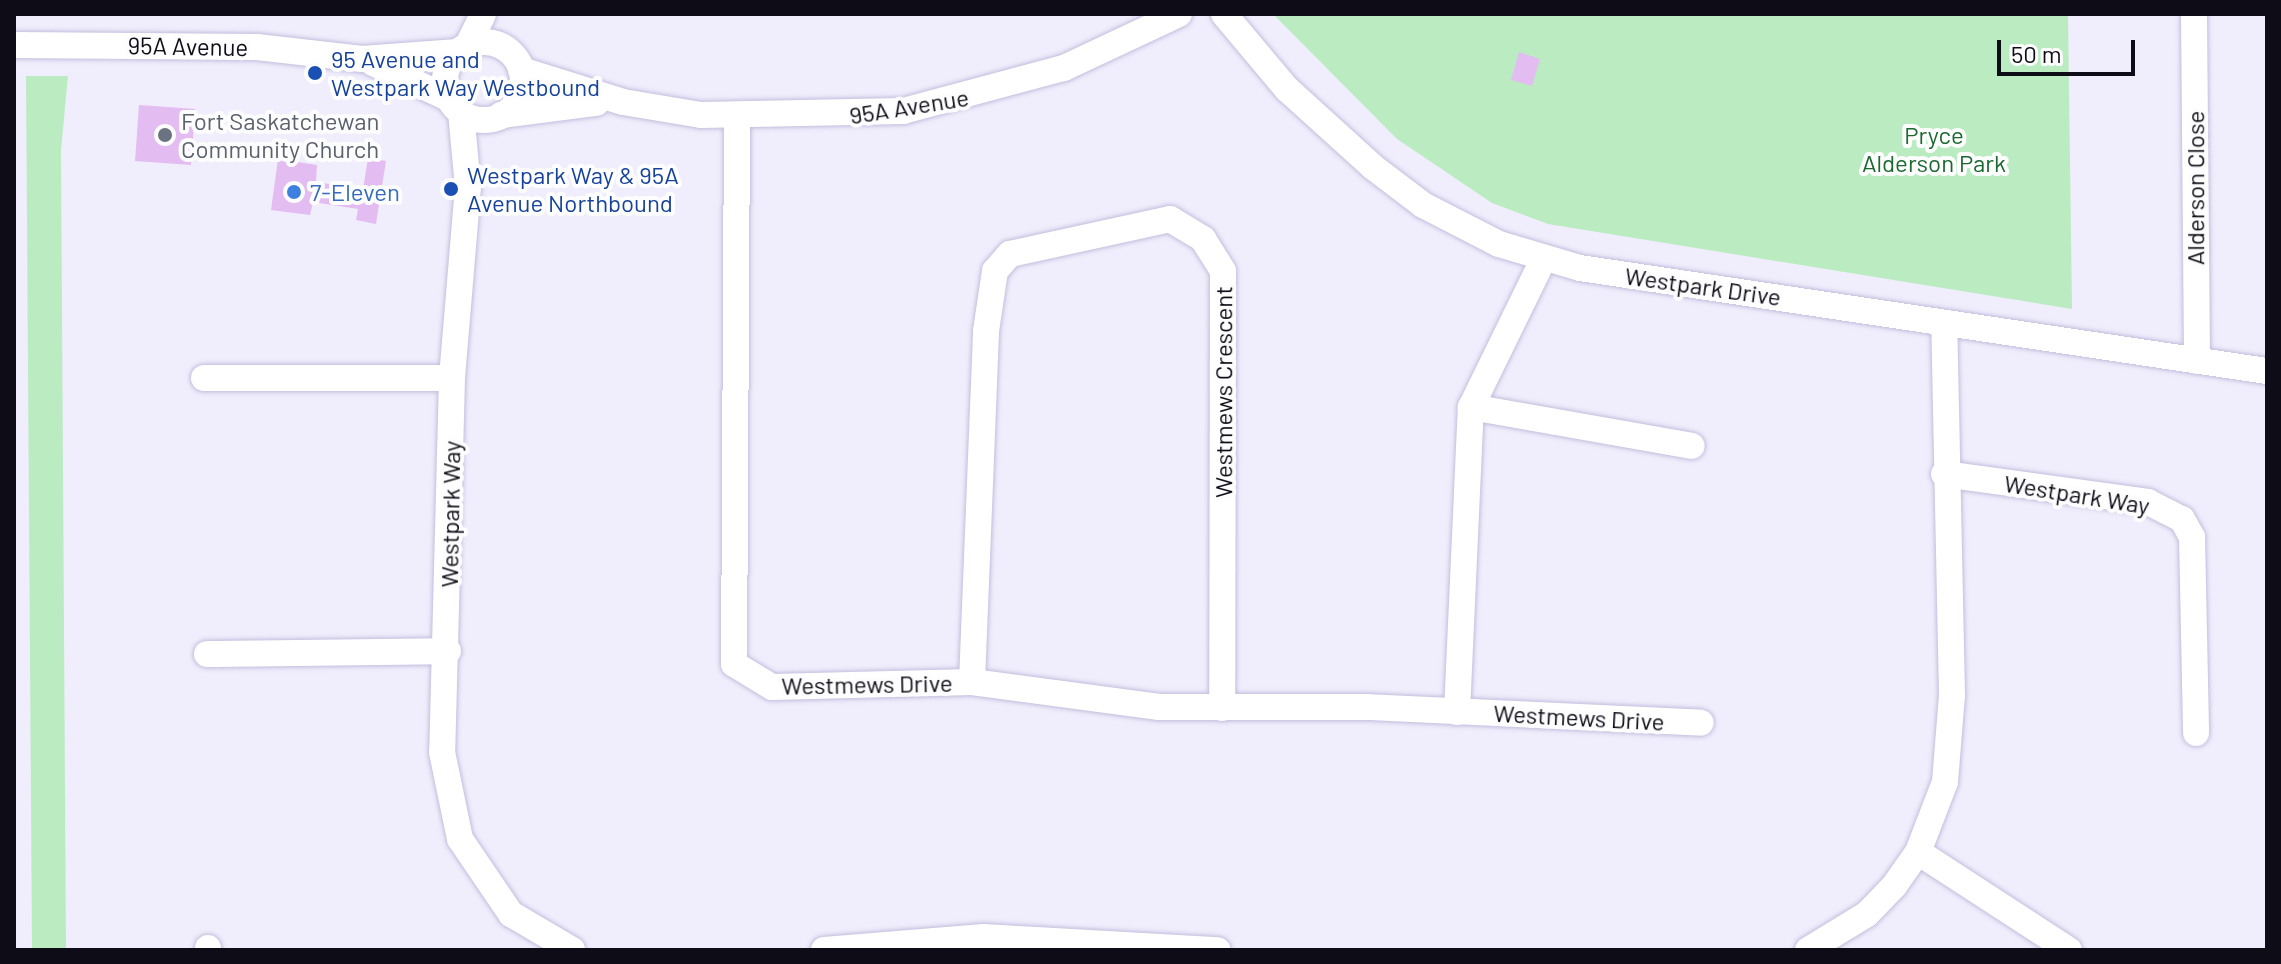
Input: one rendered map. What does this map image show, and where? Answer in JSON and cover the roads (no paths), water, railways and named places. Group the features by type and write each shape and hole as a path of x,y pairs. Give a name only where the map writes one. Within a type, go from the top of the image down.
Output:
{"street":[{"path":"483,14 445,80 455,105 497,116 522,90 521,70 502,46 499,14"},
{"name":"95A Avenue","path":"497,116 536,105 623,102 737,116 810,119 968,99 1064,68 1179,14"},
{"name":"Westpark Drive","path":"1224,14 1287,89 1373,167 1462,226 1544,258 1944,324 2267,371"},
{"name":"Alderson Close","path":"2194,14 2197,361"},
{"name":"95A Avenue","path":"14,45 257,47 362,59 463,48"},
{"path":"463,48 502,46"},
{"name":"95A Avenue","path":"362,59 455,105"},
{"name":"95A Avenue","path":"521,70 623,102"},
{"name":"Westpark Way","path":"455,105 468,187 452,378 448,651 442,752 460,839 511,914 572,950"},
{"name":"Westpark Way","path":"468,187 497,116"},
{"name":"Westmews Drive","path":"737,116 734,664 772,687 972,682 1222,708 1457,712 1701,723"},
{"name":"Westmews Crescent","path":"972,682 986,331 995,271 1010,254 1170,219 1203,239 1223,271 1222,708"},
{"path":"1457,712 1471,407 1544,258"},
{"path":"1808,950 1867,914 1918,852 1945,782 1952,695 1944,474 1944,324"},
{"path":"204,378 452,378"},
{"path":"1471,407 1692,446"},
{"name":"Westpark Way","path":"1944,474 2148,502 2182,519 2192,537 2196,733"},
{"path":"207,654 448,651"},
{"path":"1918,852 2069,950"},
{"path":"832,949 983,937 1218,950"}],"place":[{"name":"95 Avenue and Westpark Way Westbound","path":"315,73"},
{"name":"Fort Saskatchewan Community Church","path":"165,135"},
{"name":"Westpark Way & 95A Avenue Northbound","path":"451,189"},
{"name":"7-Eleven","path":"294,192"}],"park label":[{"name":"Pryce Alderson Park","path":"1934,149"}]}
